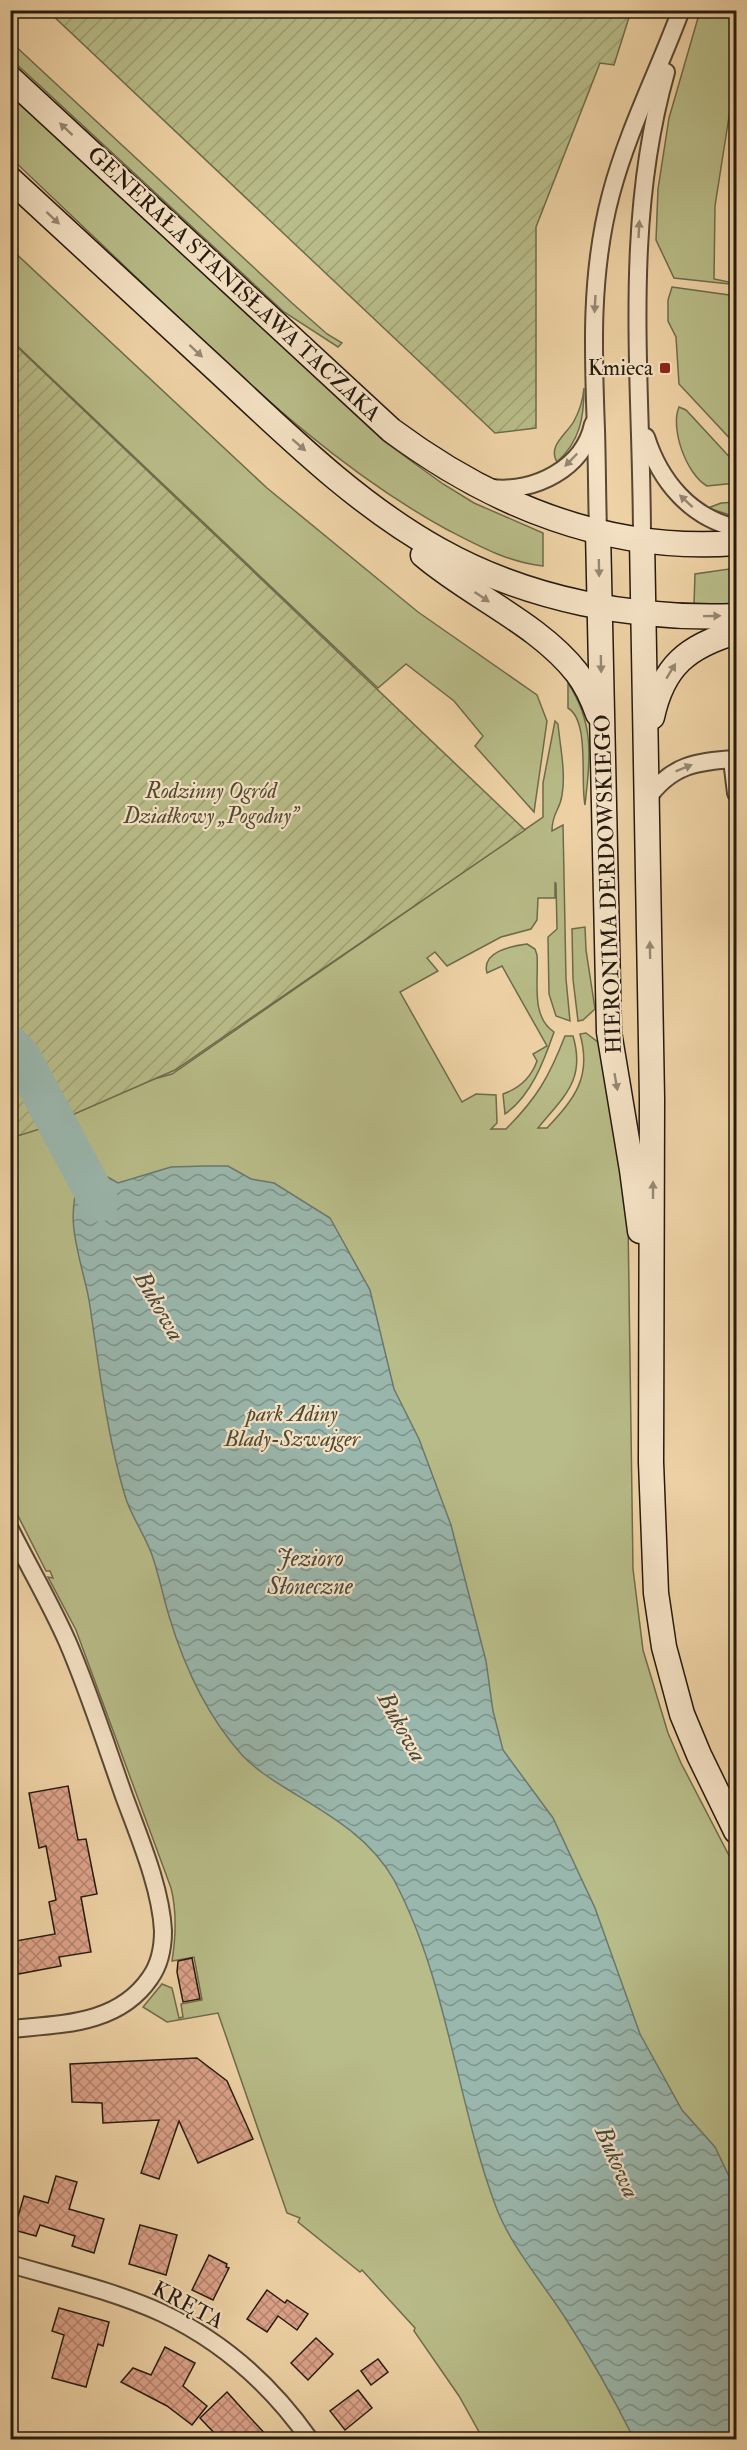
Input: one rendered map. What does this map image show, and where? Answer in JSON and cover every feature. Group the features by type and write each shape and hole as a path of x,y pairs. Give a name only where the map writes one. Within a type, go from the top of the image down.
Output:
{"main road":[{"name":"GENERAŁA STANISŁAWA TACZAKA","path":"10,78 391,430 465,480 545,516 598,531"},
{"path":"10,178 280,429 360,496 434,564 539,637 566,661 587,688 602,730"},
{"path":"360,496 420,539 478,570 539,592 600,606 645,613 736,616"},
{"path":"598,531 687,544 736,543"},
{"name":"HIERONIMA DERDOWSKIEGO","path":"598,531 609,1032 636,1200 651,1375"},
{"name":"HIERONIMA DERDOWSKIEGO","path":"642,539 652,1099 651,1375 654,1563 664,1647 688,1731 736,1831"},
{"path":"647,746 659,693 675,664 700,645 736,632"}],"street":[{"name":"HIERONIMA DERDOWSKIEGO","path":"598,531 594,318 597,268 605,218 627,142 682,10"},
{"name":"HIERONIMA DERDOWSKIEGO","path":"642,539 637,288 640,203 652,126 682,10"},
{"name":"GENERAŁA STANISŁAWA TACZAKA","path":"465,480 487,487 509,490 525,488 553,476 570,462 585,444 591,433 595,409"},
{"path":"639,412 655,464 671,486 699,513 736,528"},
{"path":"647,799 656,787 678,770 700,763 734,760 736,793"},
{"path":"10,1529 57,1620 76,1663 140,1842 157,1898 163,1941 159,1960 149,1980 119,2008 100,2017 82,2021 10,2029"},
{"name":"KRĘTA","path":"10,2264 113,2294 184,2324 215,2343 250,2372 283,2406 310,2439"}],"green space":[{"path":"48,11 631,11 614,65 600,63 536,227 536,428 495,433"},
{"path":"700,11 736,11 736,72 715,206 714,279 729,282 729,284 674,278 656,240 658,189 669,118"},
{"path":"11,42 292,303 327,334 342,343 338,347 284,312 11,59"},
{"path":"10,94 385,442 443,484 474,503 543,533 543,566 517,561 493,552 446,529 409,507 339,459 273,405 11,158"},
{"path":"11,249 267,488 418,612 537,695 547,721 534,812 475,746 483,736 454,701 406,664 378,688 11,340"},
{"path":"672,287 729,295 736,328 736,445 679,384 676,337 668,321 668,300"},
{"name":"Rodzinny Ogród Działkowy „Pogodny”","path":"10,340 525,830 175,1070 72,1115 72,1119 11,1138"},
{"path":"584,388 582,419 576,437 557,462 554,451 556,445 576,417"},
{"path":"679,407 686,410 736,464 736,483 707,486 692,472 678,438"},
{"path":"736,502 736,517 708,508 721,503"},
{"path":"736,568 736,605 694,604 695,574"},
{"path":"568,683 577,698 587,727 589,757 585,805 582,738 575,715 568,708"},
{"name":"park Adiny Blady-Szwajger","path":"555,721 558,724 563,787 552,831 563,825 566,979 570,1021 556,1016 549,994 548,937 557,929 555,882 555,898 538,898 537,920 531,929 501,937 447,966 435,952 427,958 438,971 400,992 462,1102 476,1094 496,1095 497,1123 491,1129 506,1129 517,1118 541,1086 565,1036 573,1036 577,1064 574,1076 564,1096 538,1128 547,1128 566,1107 582,1075 584,1063 580,1034 586,1033 599,1043 622,1172 628,1221 633,1569 643,1650 668,1733 736,1869 736,2439 483,2439 459,2396 414,2331 415,2328 362,2270 360,2272 298,2222 300,2218 287,2213 218,2013 167,2022 143,2007 162,1984 172,1988 179,2018 183,2017 181,2004 202,2000 194,1957 172,1961 175,1924 171,1888 76,1630 48,1577 53,1578 50,1571 46,1571 11,1502 11,1136 56,1106 172,1074 543,817 543,783"},
{"path":"585,927 595,1009 583,1020 578,1021 573,979 572,929"},
{"path":"527,944 535,949 537,955 537,997 542,1017 546,1025 554,1032 541,1066 529,1088 505,1114 503,1094 515,1089 528,1077 537,1061 533,1054 547,1046 502,966 487,973 486,966 488,960 499,951"}],"water":[{"name":"Jezioro Słoneczne","path":"82,1154 90,1167 118,1183 171,1167 228,1166 251,1179 274,1183 330,1218 370,1290 394,1389 419,1439 451,1525 486,1661 493,1711 503,1750 553,1818 595,1908 640,2034 682,2110 715,2147 736,2191 736,2439 634,2439 592,2361 502,2221 482,2166 427,1959 394,1880 373,1851 347,1828 269,1778 247,1760 229,1740 198,1690 175,1635 152,1555 134,1518 118,1472 74,1225 73,1210 80,1182 72,1158"}],"building":[{"path":"68,1786 78,1840 86,1839 97,1894 81,1897 91,1952 59,1957 61,1966 13,1975 10,1942 55,1934 49,1902 56,1900 46,1846 39,1848 29,1793"},
{"path":"192,1958 200,1999 183,2002 177,1972 178,1961"},
{"path":"197,2058 227,2081 253,2139 198,2163 179,2121 159,2179 141,2173 159,2120 103,2123 102,2103 72,2102 70,2064"},
{"path":"56,2176 77,2182 69,2209 104,2219 94,2253 72,2246 75,2236 40,2225 36,2236 14,2230 24,2196 48,2203"},
{"path":"140,2225 177,2235 166,2275 129,2264"},
{"path":"209,2255 227,2264 226,2267 229,2268 213,2300 192,2290"},
{"path":"267,2290 285,2303 287,2300 308,2314 297,2330 278,2316 267,2332 247,2319"},
{"path":"59,2308 109,2322 103,2346 98,2344 86,2387 52,2378 64,2335 52,2331"},
{"path":"316,2338 333,2354 308,2380 291,2363"},
{"path":"165,2347 195,2363 183,2386 207,2406 192,2425 167,2406 121,2382 133,2368 151,2375"},
{"path":"378,2359 388,2372 371,2385 361,2371"},
{"path":"358,2390 372,2408 345,2430 330,2411"},
{"path":"227,2392 270,2439 220,2439 200,2418"}],"waterway":[{"name":"Bukowa","path":"10,1045 21,1056 99,1202"}],"place":[{"name":"Kmieca","path":"665,368"}]}
